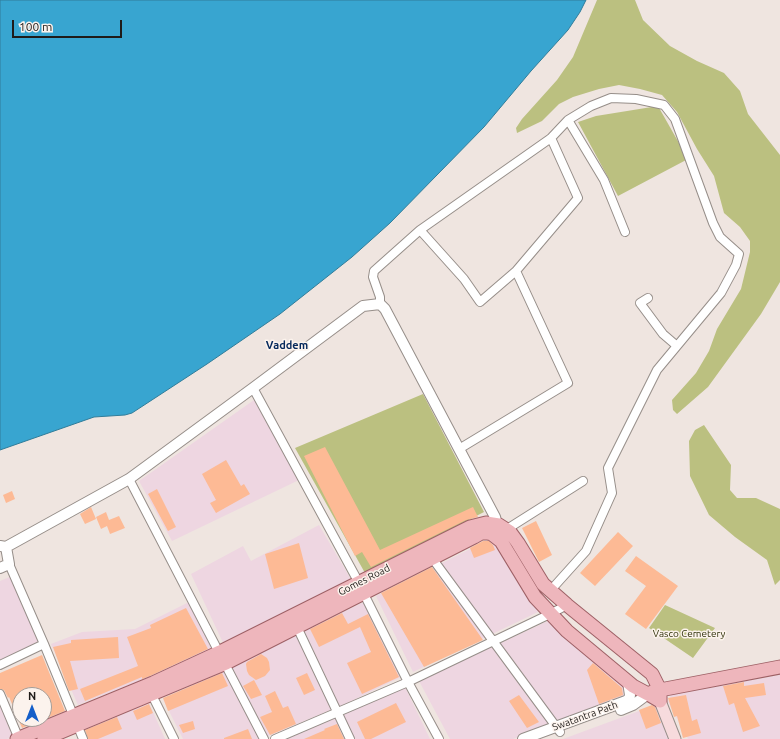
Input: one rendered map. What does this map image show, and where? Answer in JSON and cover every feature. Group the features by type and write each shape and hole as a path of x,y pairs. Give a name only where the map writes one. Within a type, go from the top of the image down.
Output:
{"main road":[{"name":"Gomes Road","path":"18,739 75,720 297,627 361,588 470,527 480,524 499,531"},
{"path":"499,531 518,543 543,584 550,591 652,674 656,695 675,739"},
{"path":"499,531 501,540 535,597 567,631 633,686 656,695 780,667"},
{"name":"Gomes Road","path":"223,658 361,588 432,558 481,533 499,531"},
{"name":"Gomes Road","path":"44,739 75,720"}],"street":[{"path":"550,591 586,551 612,493 608,468 658,370 721,293 736,265 739,254 720,237 713,223 675,119 664,104 636,99 611,98 591,106 568,120 551,138 420,230 374,271 373,277 380,296 380,304 385,309 495,517 499,531 583,481"},
{"path":"568,120 604,180 625,232"},
{"path":"420,230 464,279 480,302 516,271 578,198 551,138"},
{"path":"459,449 568,383 516,271"},
{"path":"648,298 640,304 663,334 677,346"},
{"path":"83,739 44,644 4,566 3,547 129,479 363,306 380,304"},
{"path":"253,388 361,588 408,682 439,739"},
{"path":"129,479 264,739"},
{"path":"432,558 558,729"},
{"path":"275,739 408,682 567,605"},
{"path":"297,627 350,739"},
{"path":"0,665 44,644"},
{"name":"Swatantra Path","path":"542,739 558,729 627,701 630,695 628,682"},
{"path":"149,690 174,739"},
{"path":"0,694 18,739"},
{"name":"Swatantra Path","path":"523,739 633,705 656,695"}],"shaded area":[{"path":"254,400 299,480 172,541 139,481"},
{"path":"319,525 352,581 225,647 191,574 243,546 251,561"},
{"path":"496,536 538,612 413,672 376,596"},
{"path":"12,576 40,644 0,660 0,581"},
{"path":"189,602 215,651 78,705 51,644 82,632 135,629"},
{"path":"364,602 401,677 345,704 261,739 183,739 163,699"},
{"path":"548,621 625,687 626,699 513,739 450,739 419,681"},
{"path":"780,675 780,739 688,739 668,702 671,695"},
{"path":"405,687 430,739 287,739"},
{"path":"0,702 14,736 7,739 0,739"},
{"path":"149,703 165,739 91,739 87,729"},
{"path":"658,704 673,739 563,739"}],"green space":[{"path":"597,0 635,0 643,20 670,46 697,61 724,73 740,91 748,114 780,155 780,282 761,314 708,387 677,414 673,410 672,400 696,373 709,351 717,329 741,289 750,252 750,241 740,227 724,213 714,176 697,149 677,112 662,95 619,85 599,89 573,97 559,104 542,121 517,133 516,128 522,119 557,80 573,57"},
{"path":"658,106 688,159 618,196 578,122 596,116"},
{"path":"423,394 484,512 365,573 295,448"},
{"path":"704,425 731,465 730,490 737,498 756,498 780,509 780,580 775,585 767,560 735,537 709,515 690,476 689,441 695,430"},
{"name":"Vasco Cemetery","path":"665,605 715,628 693,658 649,628"}],"water":[{"path":"0,0 586,0 568,30 484,127 390,223 352,257 280,314 132,413 125,415 94,417 0,450"}],"building":[{"path":"325,447 380,550 473,507 478,517 466,520 371,567 362,552 355,556 304,456"},
{"path":"226,460 241,486 244,484 250,494 216,513 210,503 216,500 202,474"},
{"path":"157,489 176,527 168,531 148,494"},
{"path":"12,491 15,499 6,503 3,495"},
{"path":"91,507 96,519 85,524 80,514"},
{"path":"106,512 109,520 119,516 125,528 110,534 107,526 101,529 96,517"},
{"path":"536,521 552,555 539,562 522,528"},
{"path":"618,532 633,546 595,586 580,573"},
{"path":"483,541 489,541 495,550 474,558 470,548"},
{"path":"299,543 308,578 274,589 265,554"},
{"path":"636,556 678,586 646,629 625,614 646,586 625,571"},
{"path":"432,567 483,640 424,667 381,593"},
{"path":"186,608 208,649 150,676 142,679 142,677 85,701 80,689 138,666 127,637 151,628 150,625"},
{"path":"342,613 348,624 368,614 399,677 362,694 347,663 371,652 360,627 319,647 310,629"},
{"path":"118,637 119,658 70,661 78,689 69,691 53,647 71,643 71,640"},
{"path":"261,654 267,658 270,670 265,676 256,680 249,675 246,664"},
{"path":"42,655 65,711 52,716 52,687 12,687 12,704 4,690 0,689 0,673"},
{"path":"593,663 622,688 623,695 599,704 587,670"},
{"path":"222,673 228,686 168,711 163,698"},
{"path":"307,673 315,690 304,695 296,678"},
{"path":"254,680 262,695 251,699 243,686"},
{"path":"744,682 744,686 764,683 766,695 745,698 760,726 743,732 734,703 729,705 723,686"},
{"path":"275,691 283,708 288,706 296,724 270,735 260,717 272,712 265,696"},
{"path":"519,695 539,722 527,728 509,701"},
{"path":"686,695 692,721 697,719 701,733 683,738 677,716 674,717 668,698"},
{"path":"396,703 406,722 371,739 365,739 357,722"},
{"path":"149,704 153,713 137,720 133,711"},
{"path":"652,705 655,707 661,723 646,729 639,710"},
{"path":"117,717 122,729 98,739 88,739 85,730"},
{"path":"193,721 195,729 183,733 179,725"},
{"path":"337,724 344,739 304,739 325,730 324,729"},
{"path":"248,729 252,739 224,739 224,738"}],"district":[{"name":"Vaddem","path":"287,345"}]}
